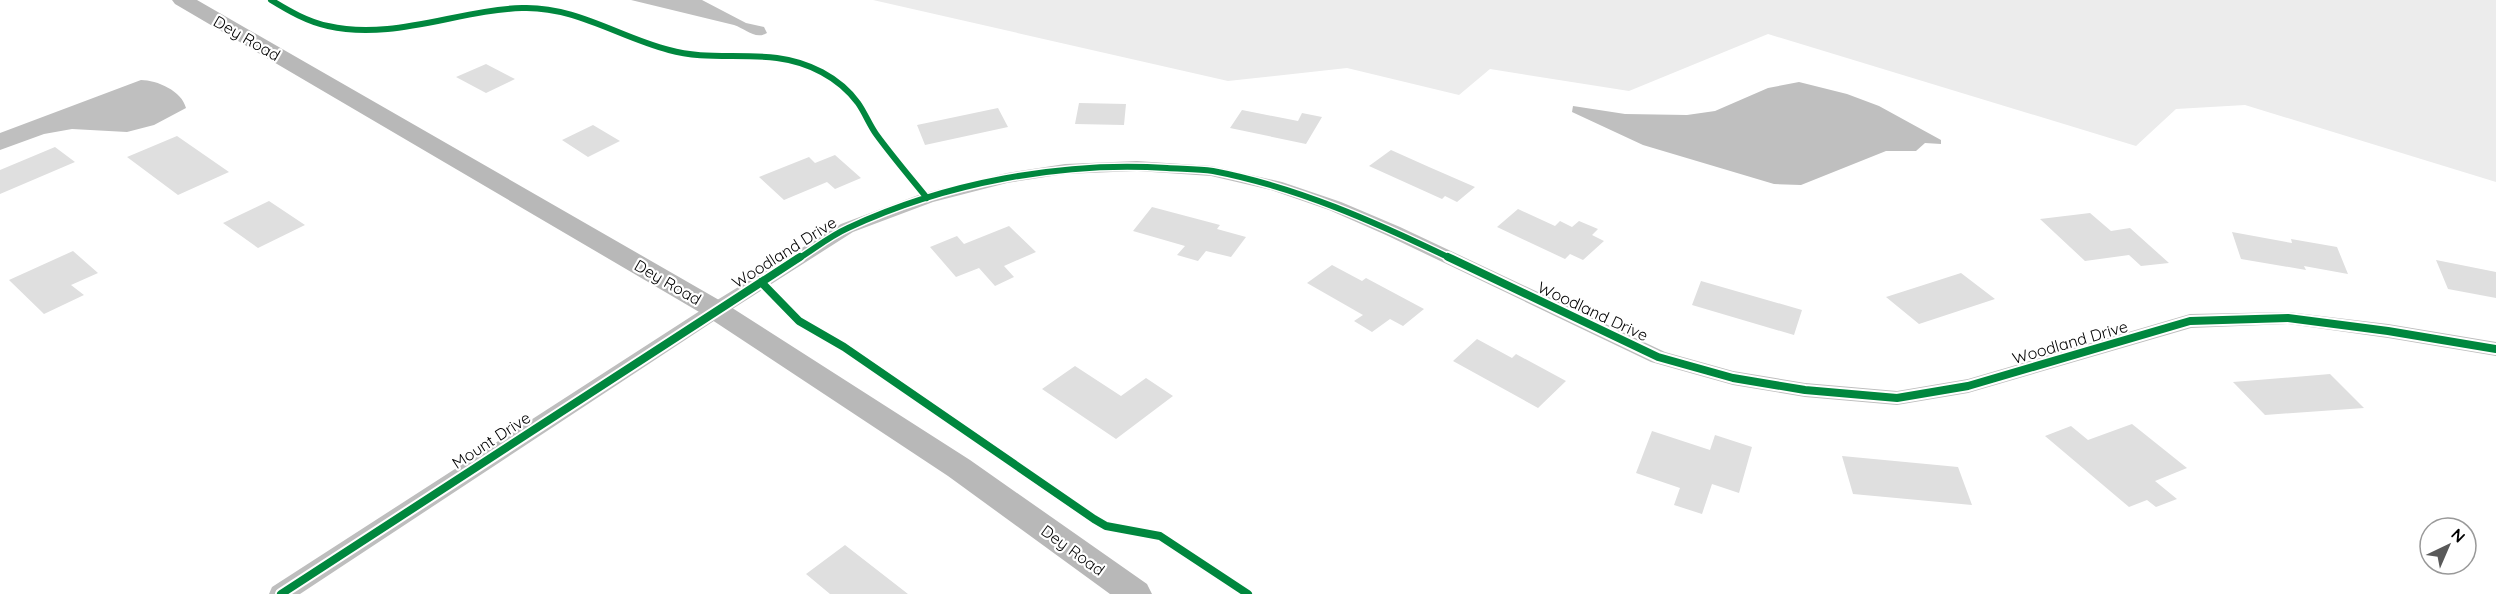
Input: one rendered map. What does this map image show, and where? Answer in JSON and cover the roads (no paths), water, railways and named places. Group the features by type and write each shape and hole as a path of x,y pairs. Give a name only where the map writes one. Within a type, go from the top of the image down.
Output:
{"main road":[{"name":"Dey Road","path":"182,0 716,310 959,468 1135,594"}],"street":[{"name":"Woodland Drive","path":"716,310 847,228 927,198 1030,174 1065,169 1137,166 1211,171 1286,189 1335,206 1393,231 1658,357 1733,378 1805,390 1897,398 1968,386 2190,321 2288,318 2388,331 2496,350"},
{"name":"Mount Drive","path":"281,594 716,310"}]}
